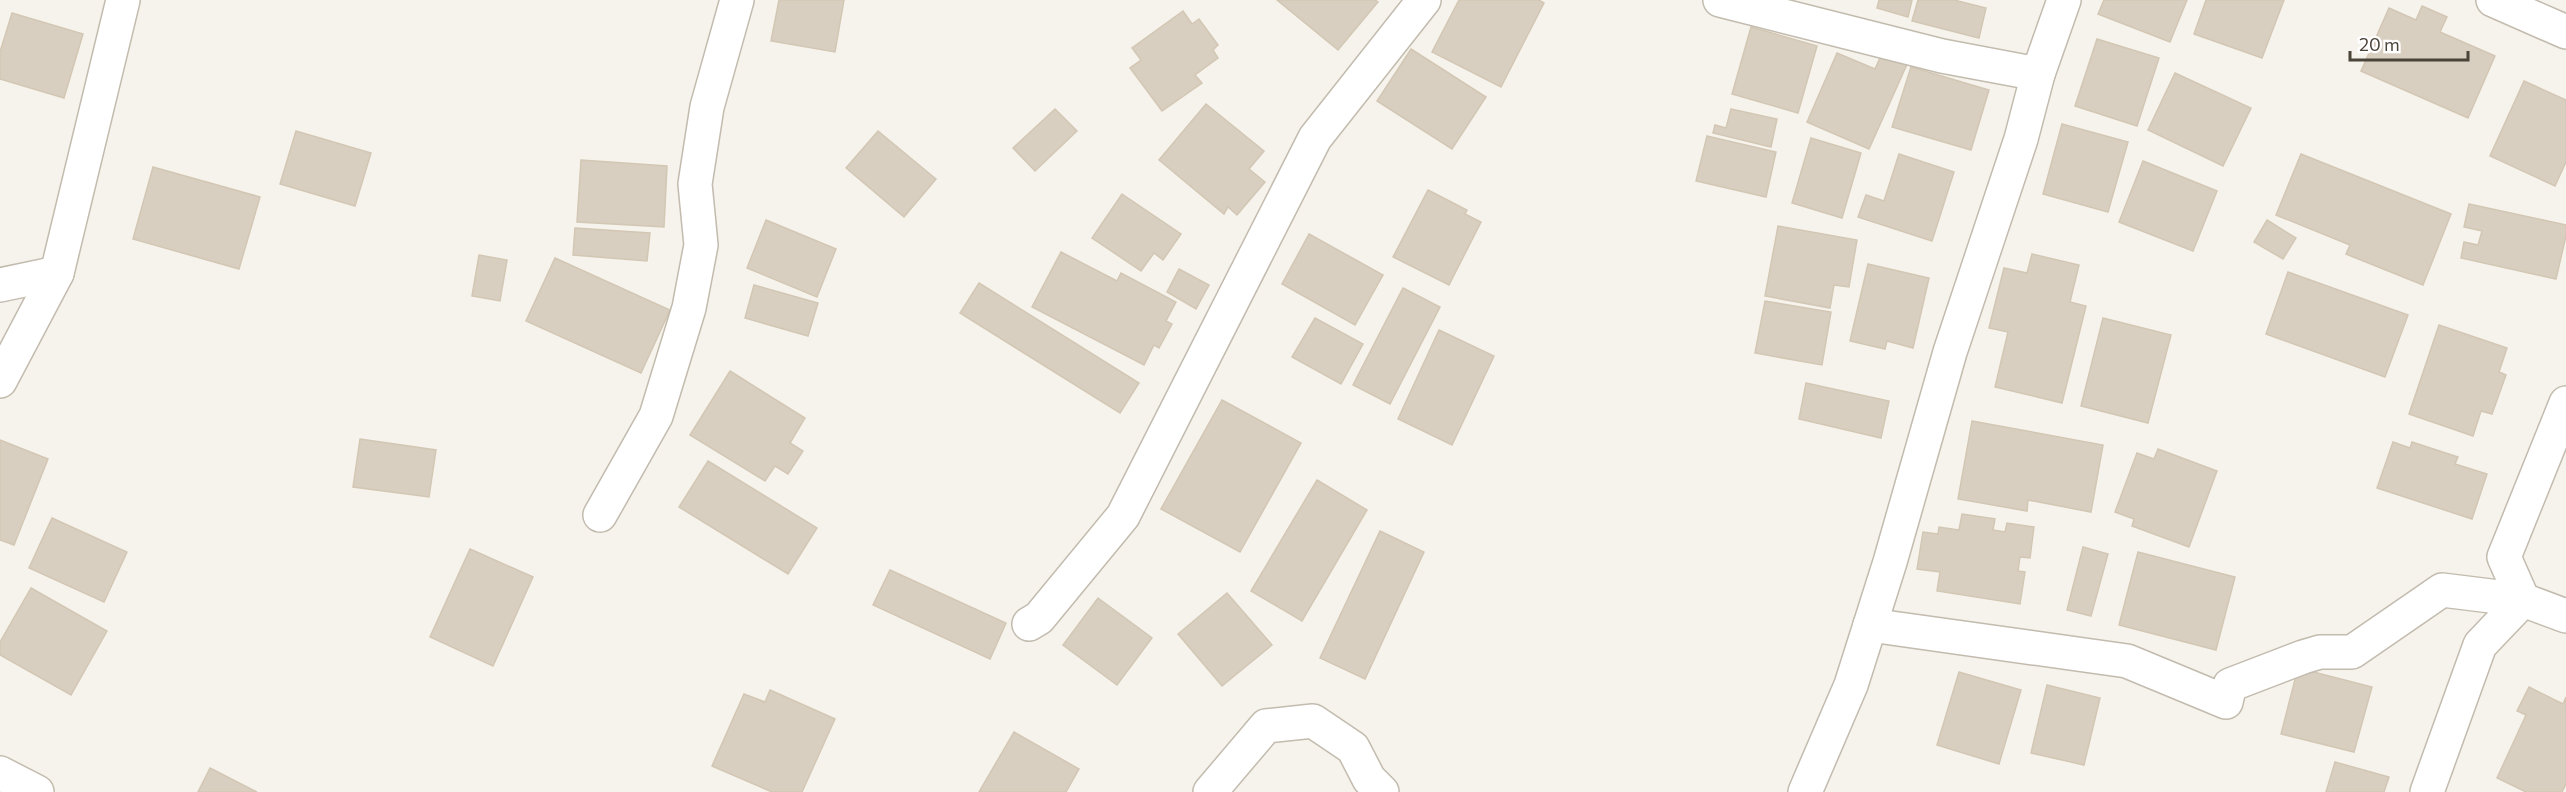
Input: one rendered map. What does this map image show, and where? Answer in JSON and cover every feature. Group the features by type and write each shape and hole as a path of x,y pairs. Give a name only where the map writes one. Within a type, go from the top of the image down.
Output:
{"street":[{"path":"0,381 57,273 123,0"},
{"path":"600,515 656,416 689,308 701,245 695,184 705,118 737,0"},
{"path":"1029,624 1039,618 1124,516 1315,138 1424,0"},
{"path":"1720,0 1942,56 2038,74"},
{"path":"1805,792 1851,685 1950,352 2021,139 2038,74 2064,0"},
{"path":"2493,0 2566,32"},
{"path":"0,285 57,273"},
{"path":"2523,600 2504,557 2566,403"},
{"path":"1870,625 2127,661 2226,702 2230,686 2284,664 2320,652 2352,652 2442,590 2523,600 2566,616"},
{"path":"2427,792 2480,645 2523,600"},
{"path":"1210,792 1266,726 1313,721 1353,748 1369,779 1382,792"},
{"path":"0,773 37,792"}],"building":[{"path":"779,0 844,0 835,52 771,41"},
{"path":"1277,0 1375,0 1378,2 1338,50"},
{"path":"1459,0 1539,0 1544,3 1501,87 1432,52"},
{"path":"1879,0 1912,0 1908,17 1877,8"},
{"path":"1918,0 1954,0 1986,8 1979,38 1912,21"},
{"path":"2104,0 2187,0 2170,42 2098,14"},
{"path":"2206,0 2284,0 2262,58 2194,34"},
{"path":"2422,6 2447,17 2440,32 2495,56 2468,118 2361,71 2389,8 2416,20"},
{"path":"1183,11 1192,24 1199,19 1218,45 1213,50 1218,58 1195,75 1202,83 1162,111 1130,68 1141,60 1132,48"},
{"path":"12,13 83,34 64,98 0,79 0,52"},
{"path":"1751,27 1817,46 1798,113 1732,94"},
{"path":"2097,39 2159,58 2137,126 2075,106"},
{"path":"1411,49 1486,97 1452,149 1377,101"},
{"path":"1884,49 1909,60 1869,149 1807,122 1837,53 1875,69"},
{"path":"1911,67 1989,90 1971,150 1892,127"},
{"path":"2175,73 2251,108 2223,166 2148,130"},
{"path":"2524,81 2566,100 2566,162 2555,186 2490,156"},
{"path":"1206,104 1264,151 1249,169 1265,182 1237,215 1228,207 1224,214 1159,160"},
{"path":"1055,109 1077,131 1035,171 1013,148"},
{"path":"1731,109 1777,119 1771,147 1713,133 1715,125 1726,128"},
{"path":"2062,124 2128,142 2108,212 2043,194"},
{"path":"296,131 371,153 355,206 280,184"},
{"path":"878,131 936,179 904,217 846,168"},
{"path":"1707,136 1776,152 1766,197 1696,181"},
{"path":"1811,138 1861,153 1842,218 1792,203"},
{"path":"1899,154 1954,172 1932,241 1858,217 1866,195 1884,201"},
{"path":"2301,154 2451,214 2423,285 2346,254 2350,245 2276,215"},
{"path":"581,160 667,166 664,227 577,222"},
{"path":"2143,161 2217,191 2193,251 2119,222"},
{"path":"153,167 260,197 239,269 133,239"},
{"path":"1428,190 1467,210 1465,214 1481,222 1449,285 1393,257"},
{"path":"1122,194 1181,234 1163,260 1154,253 1141,271 1092,238"},
{"path":"2469,204 2566,225 2566,236 2556,279 2461,258 2464,242 2478,245 2482,231 2464,227"},
{"path":"766,220 836,249 817,297 747,268"},
{"path":"2267,220 2296,238 2283,259 2254,242"},
{"path":"1778,226 1857,240 1849,287 1834,285 1830,308 1765,296"},
{"path":"575,228 650,233 647,261 573,255"},
{"path":"1309,234 1383,275 1355,325 1282,284"},
{"path":"1061,252 1117,281 1121,273 1176,302 1166,321 1172,324 1159,348 1154,345 1144,365 1032,307"},
{"path":"2032,254 2079,265 2070,302 2086,306 2062,403 1995,387 2008,332 1989,328 2004,268 2027,273"},
{"path":"479,255 507,260 500,301 472,296"},
{"path":"555,258 670,310 641,373 526,321"},
{"path":"1868,264 1929,278 1913,348 1887,341 1885,349 1850,341"},
{"path":"1179,269 1209,285 1196,309 1167,292"},
{"path":"2288,272 2408,315 2385,377 2266,334"},
{"path":"979,283 1139,383 1120,413 960,313"},
{"path":"754,285 818,303 808,336 745,318"},
{"path":"1403,288 1440,307 1390,404 1353,385"},
{"path":"1765,301 1831,312 1822,365 1755,353"},
{"path":"1315,318 1363,344 1341,384 1292,357"},
{"path":"2103,318 2171,335 2148,423 2081,406"},
{"path":"2439,325 2507,348 2499,372 2506,375 2492,414 2481,411 2473,436 2409,414"},
{"path":"1439,330 1494,356 1452,445 1398,419"},
{"path":"730,371 805,418 790,443 803,451 788,474 775,466 765,481 690,435"},
{"path":"1806,383 1889,401 1881,438 1799,419"},
{"path":"1222,400 1301,443 1240,552 1161,509"},
{"path":"1972,421 2103,445 2091,512 2028,500 2027,511 1958,499"},
{"path":"360,439 436,450 429,497 353,487"},
{"path":"0,440 48,459 14,545 0,540"},
{"path":"2393,442 2410,448 2412,442 2458,457 2455,464 2487,474 2472,519 2377,488"},
{"path":"2158,449 2217,471 2189,547 2132,526 2134,519 2115,512 2137,453 2154,459"},
{"path":"708,461 817,528 788,574 679,507"},
{"path":"1317,480 1367,510 1302,621 1251,591"},
{"path":"1962,514 1995,519 1993,530 2005,532 2007,523 2034,527 2030,558 2020,557 2018,571 2025,572 2020,604 1937,591 1940,572 1917,569 1923,532 1938,534 1939,527 1959,530"},
{"path":"52,518 127,552 104,602 29,568"},
{"path":"1380,531 1424,552 1365,679 1320,658"},
{"path":"2083,547 2108,554 2091,616 2067,610"},
{"path":"470,549 533,577 493,666 430,637"},
{"path":"2138,552 2235,577 2216,650 2119,625"},
{"path":"890,570 1006,623 990,659 873,605"},
{"path":"31,588 107,631 71,695 0,655 0,642"},
{"path":"1227,593 1272,645 1222,686 1178,634"},
{"path":"1098,598 1152,638 1117,685 1063,645"},
{"path":"2298,668 2372,687 2354,752 2281,734"},
{"path":"1959,672 2021,690 1999,764 1937,745"},
{"path":"2047,685 2100,698 2084,765 2031,753"},
{"path":"2529,687 2563,704 2566,697 2566,784 2562,792 2526,792 2497,778 2526,715 2517,711"},
{"path":"770,690 835,719 802,792 772,792 712,766 744,694 765,702"},
{"path":"1014,732 1079,769 1066,792 979,792"},
{"path":"2335,762 2389,777 2384,792 2326,792"},
{"path":"210,768 257,792 198,792"}]}
